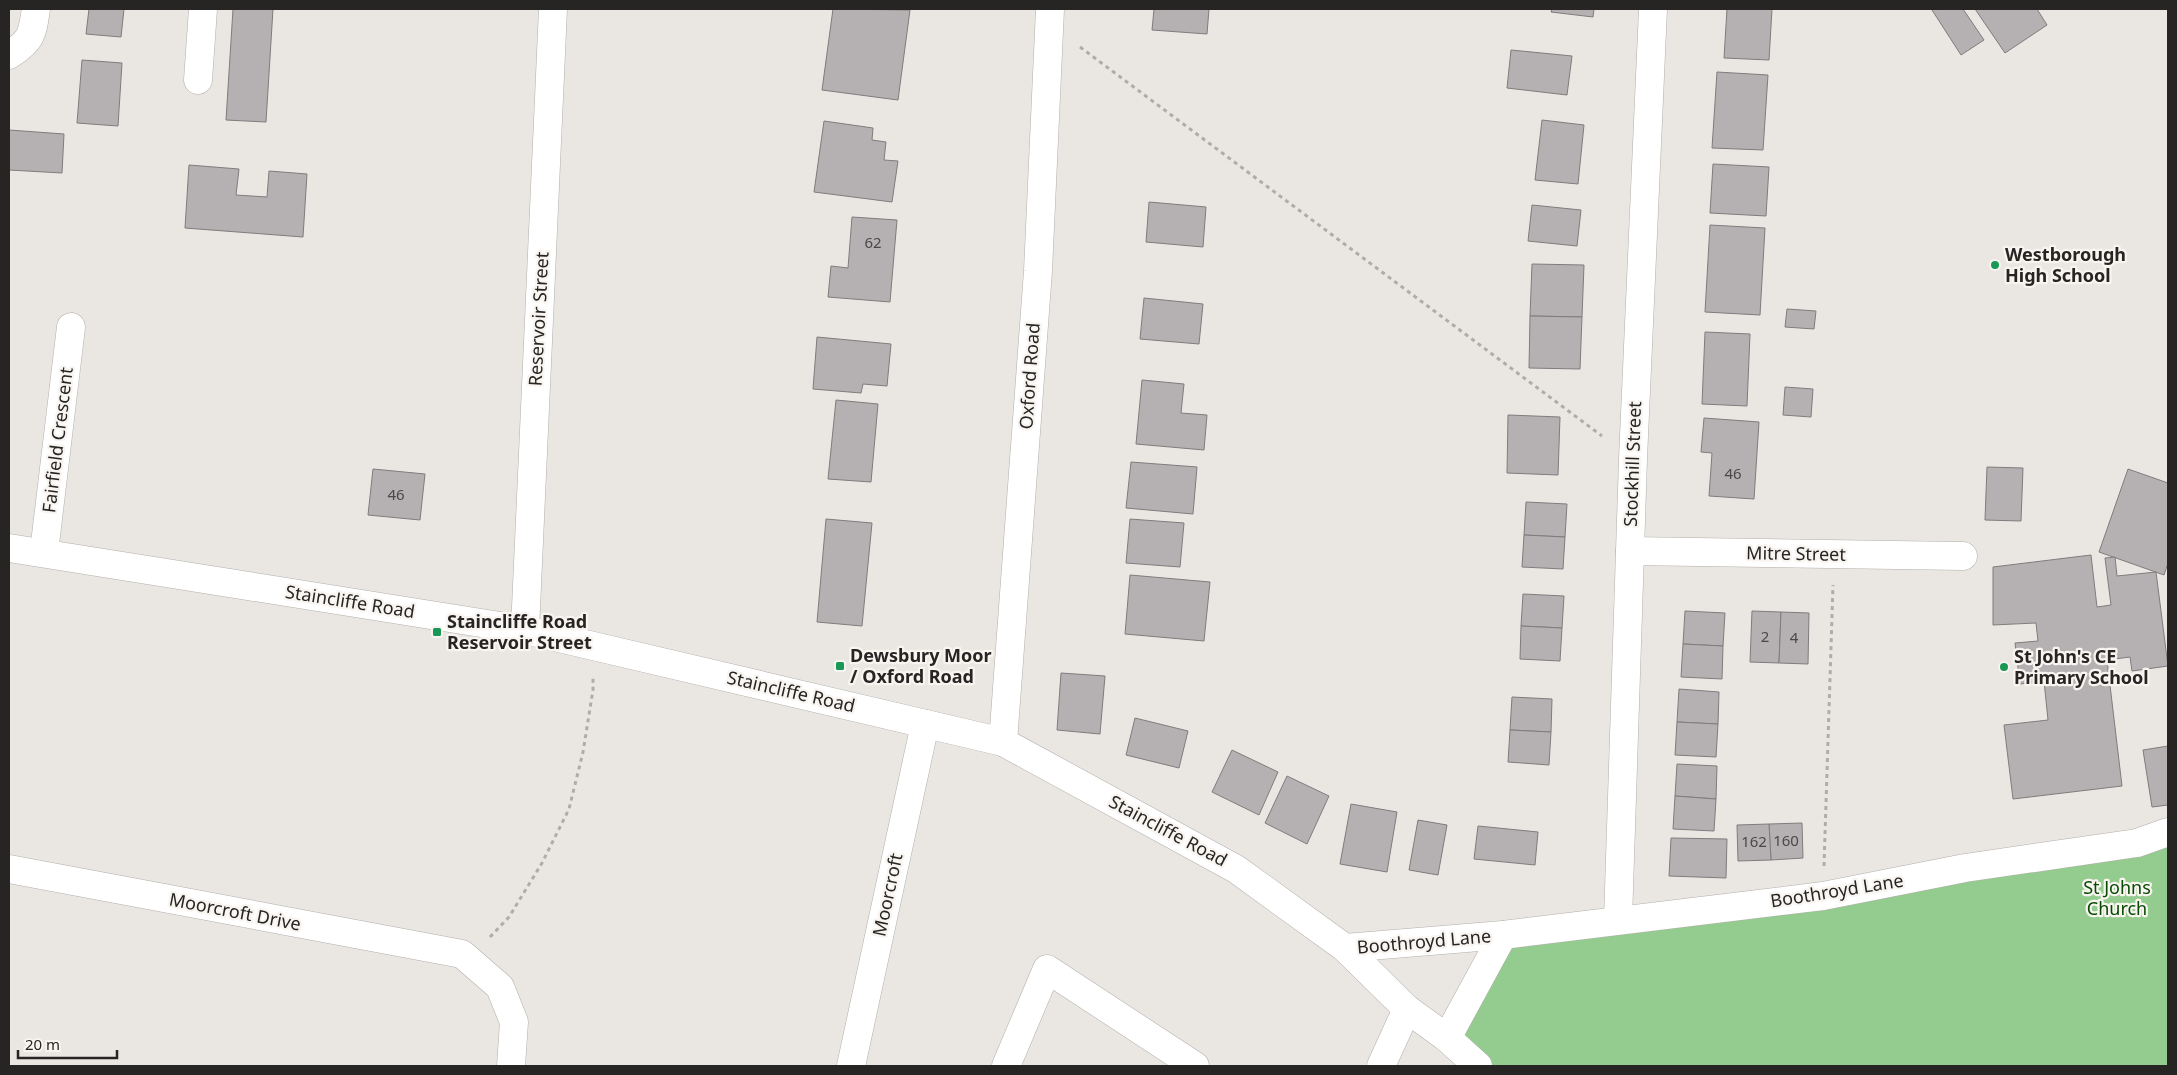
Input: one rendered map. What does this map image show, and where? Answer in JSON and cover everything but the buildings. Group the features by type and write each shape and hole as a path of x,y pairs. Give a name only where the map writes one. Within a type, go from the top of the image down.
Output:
{"street":[{"path":"9,55 22,46 32,34 36,9"},
{"path":"198,80 203,9"},
{"name":"Reservoir Street","path":"525,630 553,9"},
{"name":"Stockhill Street","path":"1618,920 1633,459 1653,9"},
{"name":"Oxford Road","path":"1003,742 1038,271 1049,16"},
{"name":"Fairfield Crescent","path":"44,552 72,327"},
{"name":"Staincliffe Road","path":"9,548 44,552 525,630 1003,742 1236,869 1344,948 1407,1009 1447,1038 1478,1066"},
{"name":"Mitre Street","path":"1630,552 1963,556"},
{"name":"Moorcroft","path":"851,1066 925,724"},
{"name":"Boothroyd Lane","path":"1344,948 1503,935 1822,896 1965,868 2137,843 2168,832"},
{"name":"Moorcroft Drive","path":"9,869 462,954"},
{"name":"Boothroyd Lane","path":"1447,1038 1503,935"},
{"path":"462,954 500,987 514,1022 511,1066"},
{"path":"1006,1066 1047,969 1195,1066"},
{"path":"1381,1066 1407,1009"}],"path":[{"path":"1049,16 1633,459"},
{"path":"1822,896 1834,554"},
{"path":"462,954 488,938 509,917 542,863 566,817 583,752 593,690"}],"green space":[{"name":"St Johns Church","path":"2168,832 2168,1066 1478,1066 1447,1038 1503,935"}],"place":[{"name":"Westborough High School","path":"1995,265"},
{"name":"Staincliffe Road Reservoir Street","path":"437,632"},
{"name":"Dewsbury Moor / Oxford Road","path":"840,666"},
{"name":"St John's CE Primary School","path":"2004,667"}]}
